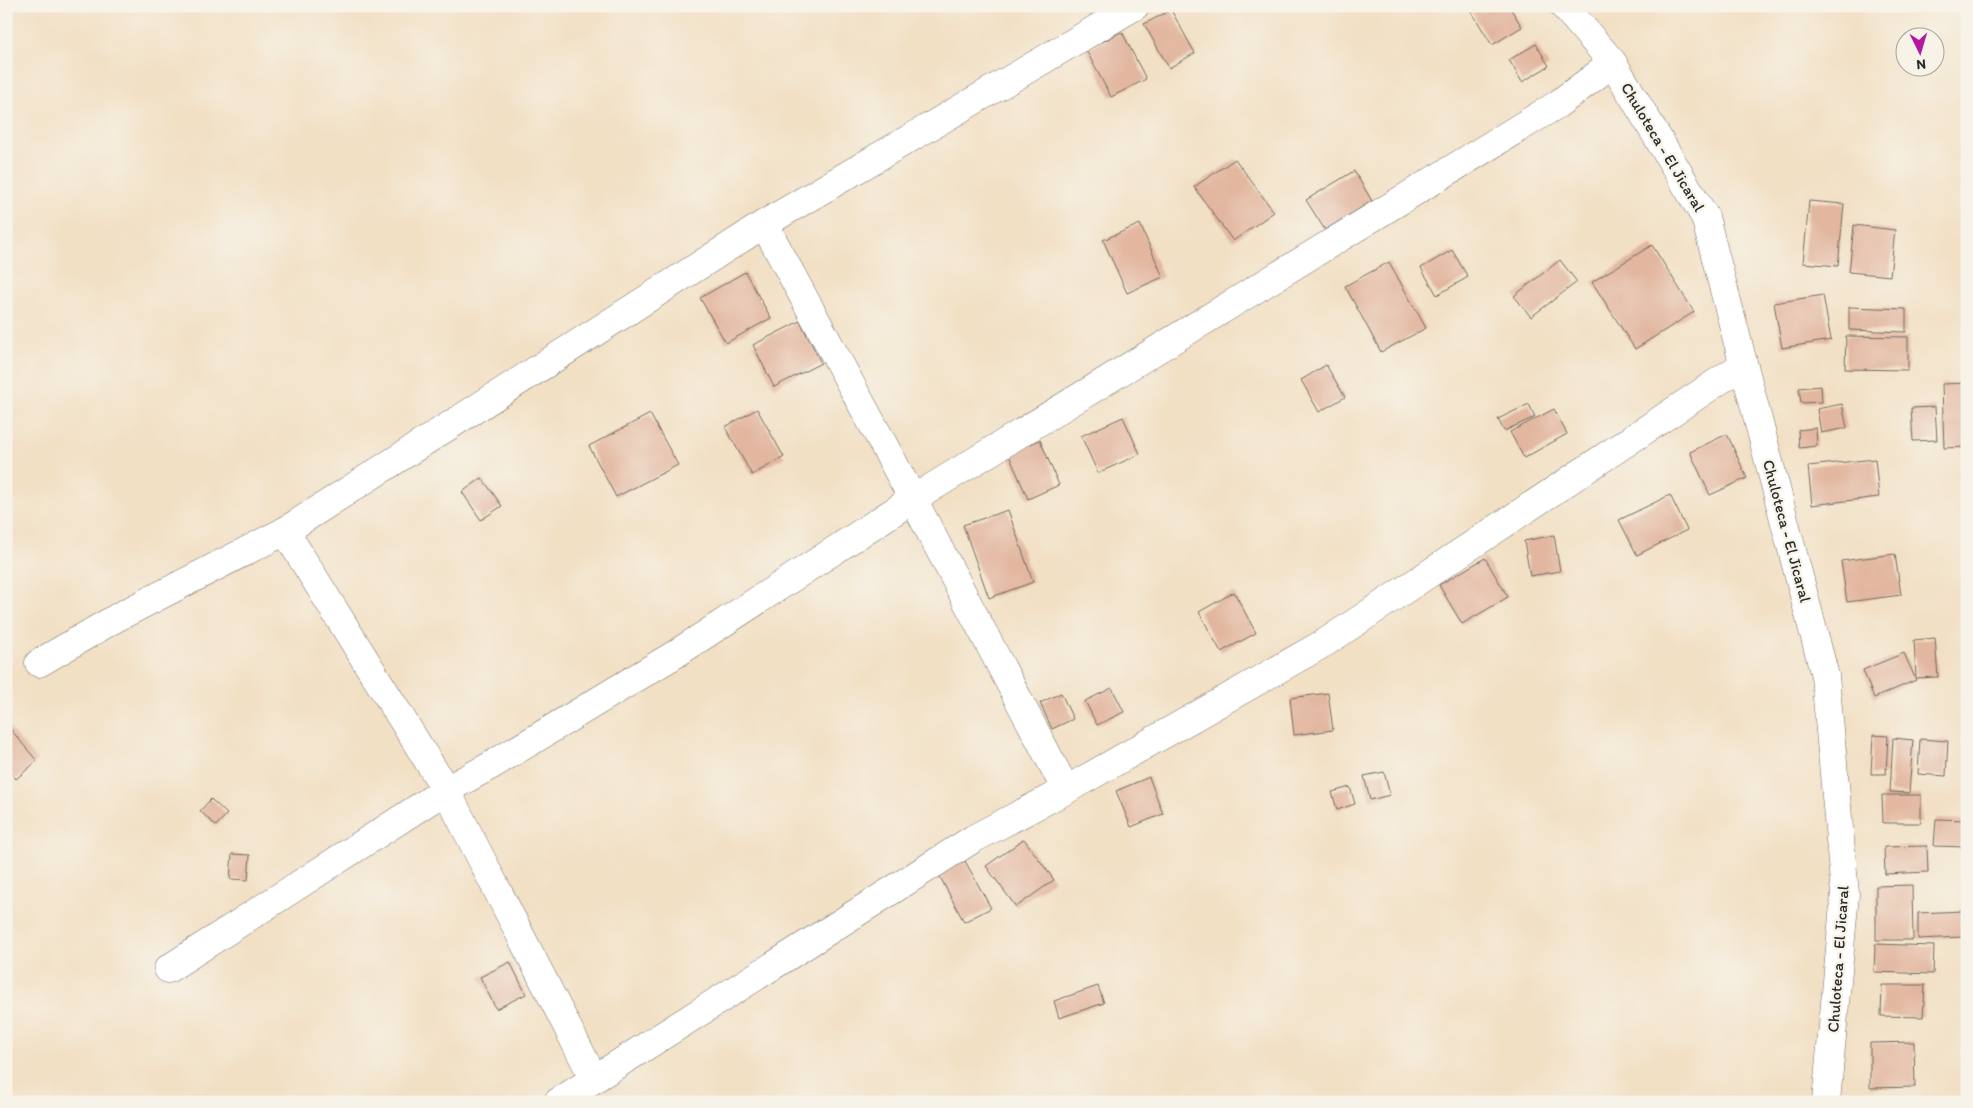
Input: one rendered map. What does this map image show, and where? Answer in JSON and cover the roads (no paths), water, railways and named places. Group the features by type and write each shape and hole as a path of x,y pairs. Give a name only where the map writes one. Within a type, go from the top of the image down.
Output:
{"street":[{"path":"39,663 116,618 285,531 764,224 1136,6"},
{"name":"Chuloteca - El Jicaral","path":"1564,6 1613,63 1705,218 1825,676 1845,894 1826,1102"},
{"path":"168,969 446,790 490,766 674,655 913,499 1558,104 1613,63"},
{"path":"764,224 913,499 1066,790"},
{"path":"558,1102 973,839 1066,790 1326,642 1743,365"},
{"path":"285,531 446,790 594,1079"}]}
